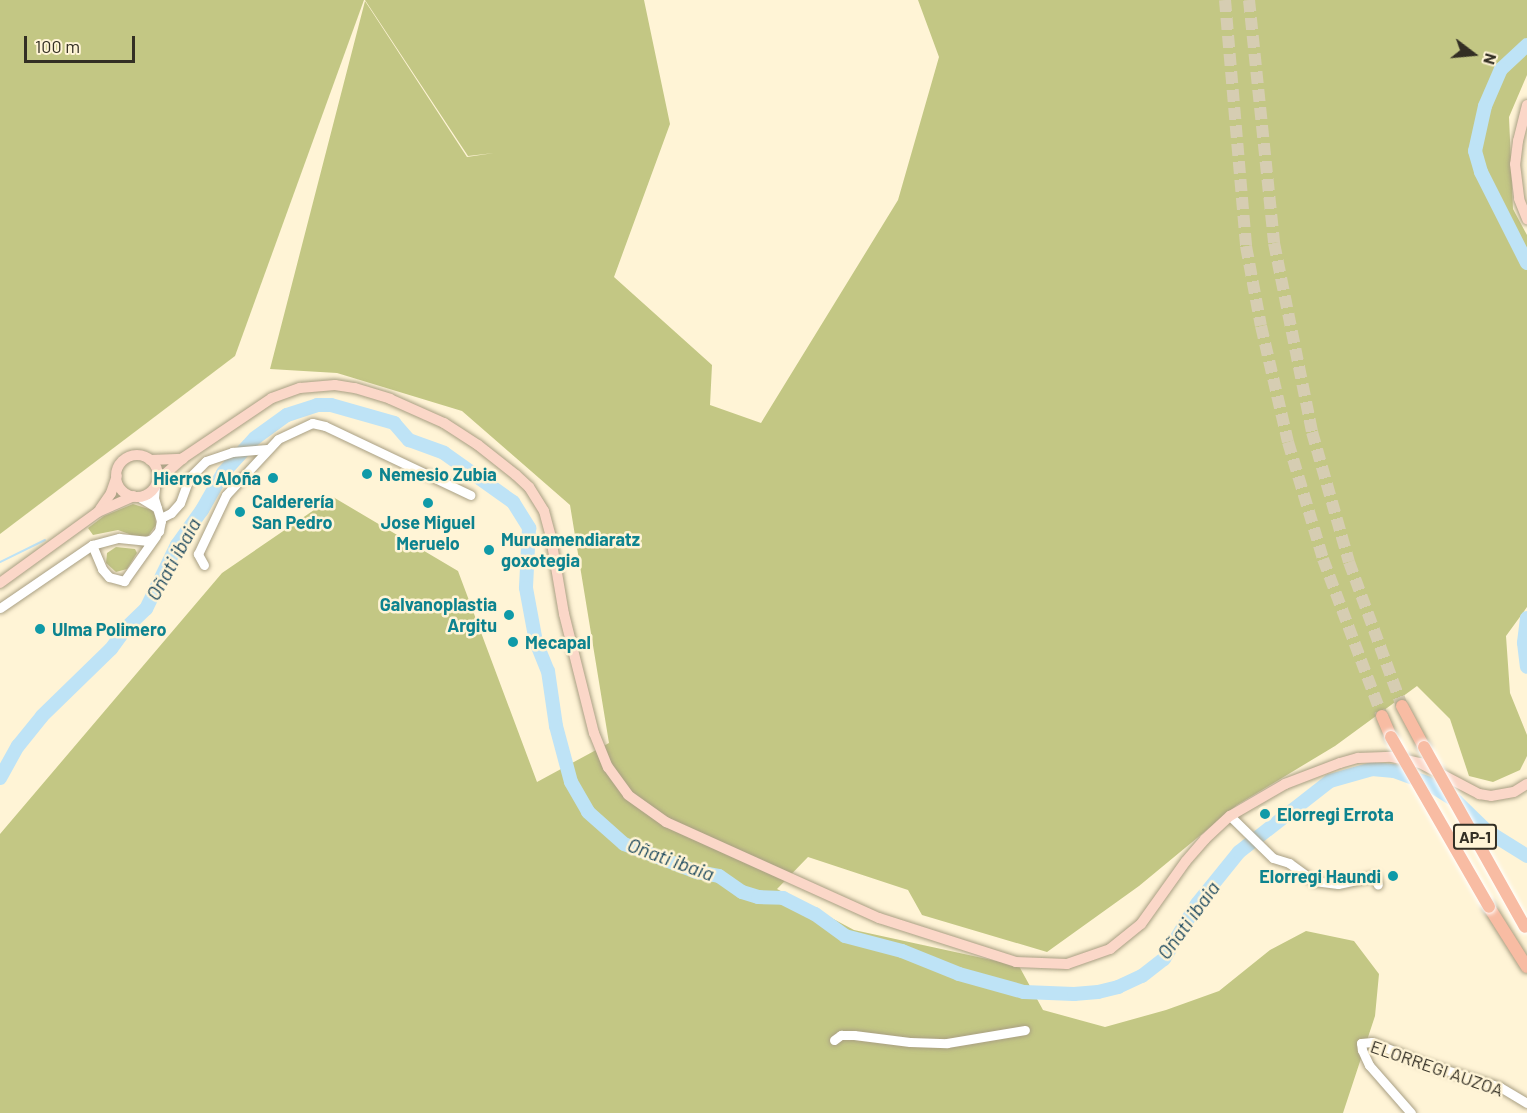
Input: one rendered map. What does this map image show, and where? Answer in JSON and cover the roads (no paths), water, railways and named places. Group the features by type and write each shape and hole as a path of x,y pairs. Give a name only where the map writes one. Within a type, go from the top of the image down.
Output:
{"highway":[{"name":"AP-1","path":"1402,706 1526,929"},
{"name":"AP-1","path":"1382,716 1391,737 1527,967"}],"main road":[{"path":"1527,105 1515,164 1519,199 1527,219"},
{"path":"0,583 98,512 147,495 183,459 272,398 316,385 355,388 390,399 460,433 516,475 529,488 544,511 564,614 594,733 608,767 628,795 666,822 810,888 924,934 1016,962 1057,965 1086,959 1110,949 1141,924 1193,854 1230,816 1304,776 1358,758 1392,756 1420,763 1479,794 1498,796 1527,784"},
{"path":"98,512 111,493 123,461 131,456 139,455 150,460 183,459"},
{"path":"150,460 157,469 156,484"},
{"path":"117,476 122,490 136,497"}],"street":[{"path":"204,565 198,554 226,495 278,439 312,423 325,426 470,495"},
{"path":"160,514 176,507 196,469 217,456 267,449"},
{"path":"92,545 102,569 109,577 124,581 157,535 160,514 156,484"},
{"path":"136,497 160,514"},
{"path":"0,608 92,545 119,538 146,541 157,535"},
{"path":"1230,816 1246,829 1273,858 1289,863 1314,881 1334,884 1375,876 1377,885"},
{"path":"834,1040 841,1035 854,1035 910,1042 947,1043 1025,1030"},
{"name":"ELORREGI AUZOA","path":"1411,1113 1369,1065 1361,1043 1372,1042 1421,1062 1500,1087 1527,1102"}],"waterway":[{"path":"1527,45 1501,69 1485,106 1475,151 1481,172 1527,263"},
{"name":"Oñati ibaia","path":"0,778 18,746 42,716 111,649 126,628 146,609 177,545 202,510 223,473 255,438 287,415 317,405 331,405 394,423 409,440 444,453 513,502 529,528 526,588 536,642 548,671 556,726 571,782 588,812 624,844 697,872 719,876 742,892 758,897 783,898 815,914 845,936 902,951 959,974 1024,992 1074,994 1118,987 1142,976 1164,959 1197,904 1239,852 1330,781 1372,769 1394,771 1429,784 1456,801 1487,831 1527,856"},
{"path":"0,562 45,540"},
{"path":"1527,618 1524,643 1527,667"}],"tunnel":[{"path":"1225,0 1246,246 1261,326 1288,442 1323,559 1382,716"},
{"path":"1249,0 1274,243 1312,432 1349,562 1402,706"}],"place":[{"name":"Nemesio Zubia","path":"367,474"},
{"name":"Hierros Aloña","path":"273,478"},
{"name":"Jose Miguel Meruelo","path":"428,503"},
{"name":"Calderería San Pedro","path":"240,512"},
{"name":"Muruamendiaratz goxotegia","path":"489,550"},
{"name":"Galvanoplastia Argitu","path":"509,615"},
{"name":"Ulma Polimero","path":"40,629"},
{"name":"Mecapal","path":"513,642"},
{"name":"Elorregi Errota","path":"1265,814"},
{"name":"Elorregi Haundi","path":"1393,876"}]}
